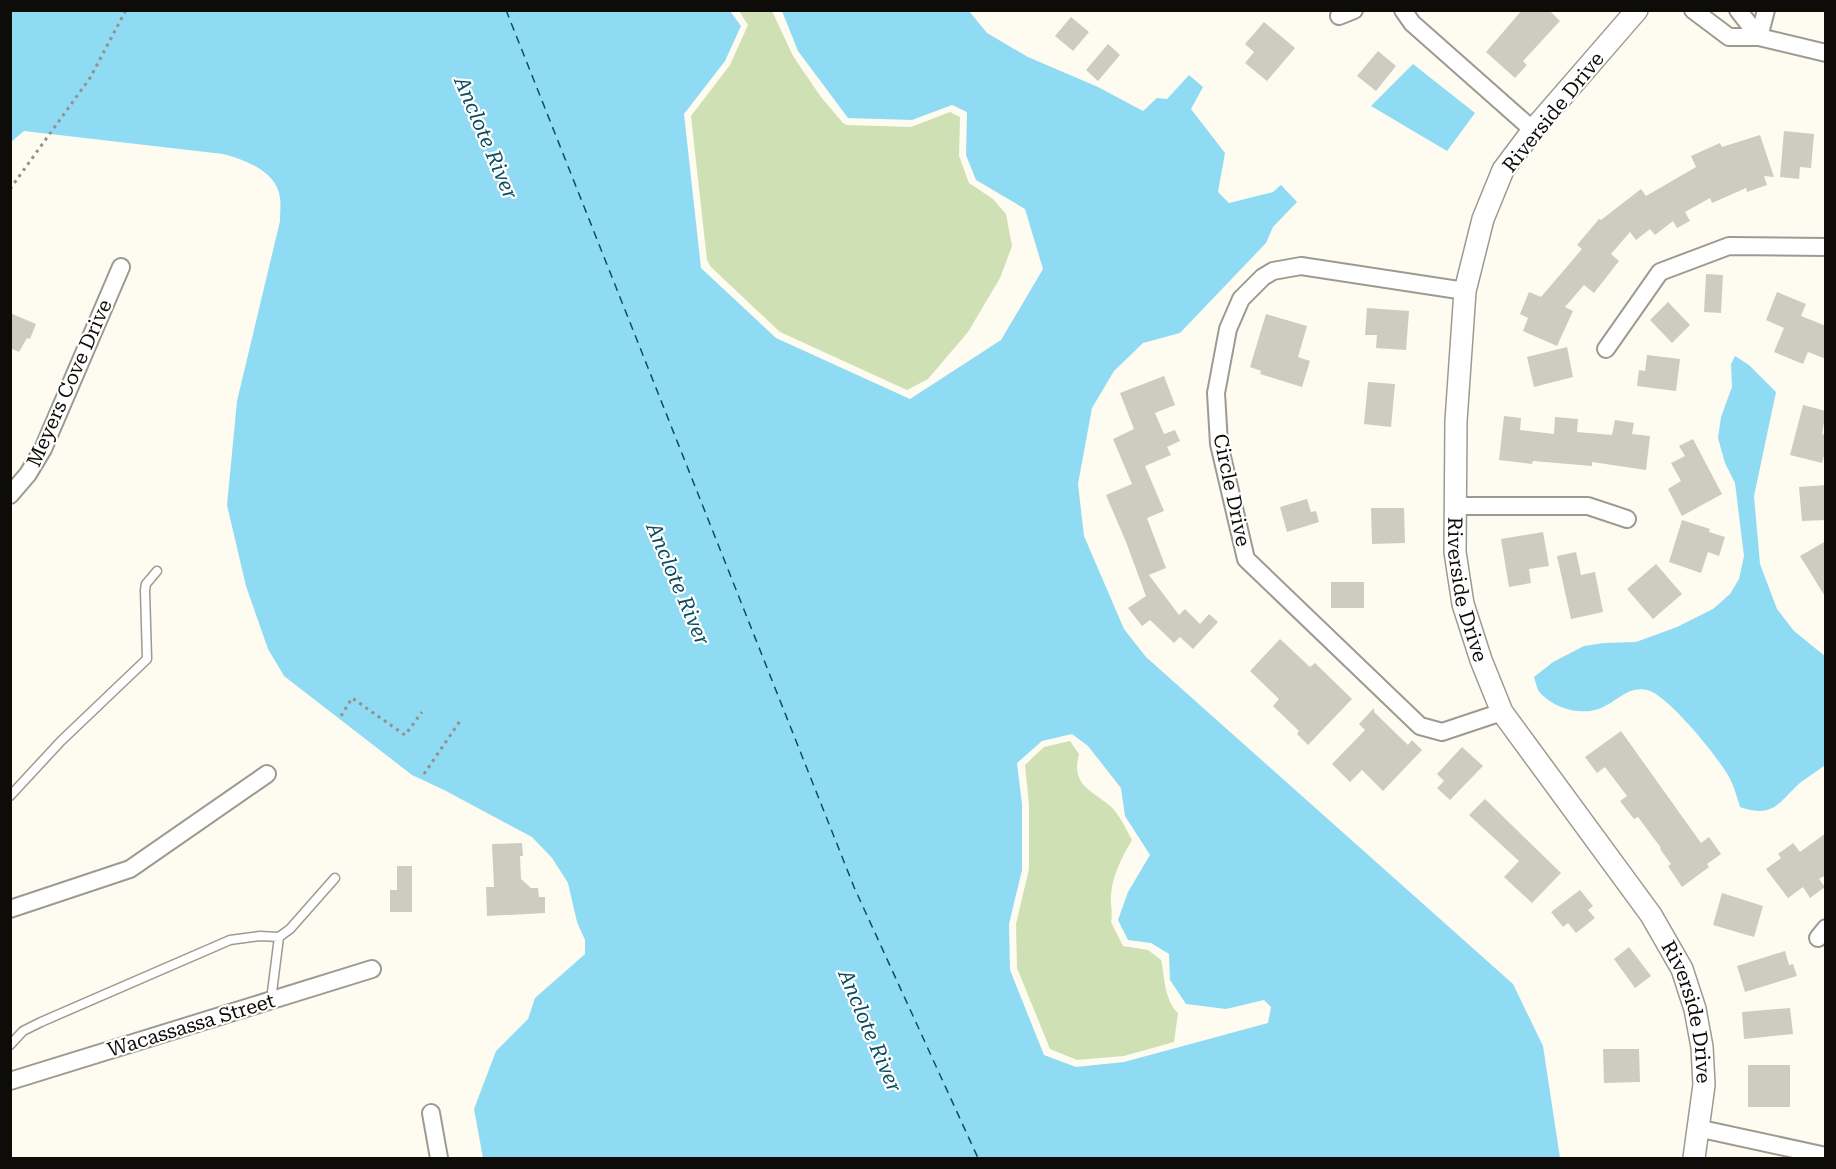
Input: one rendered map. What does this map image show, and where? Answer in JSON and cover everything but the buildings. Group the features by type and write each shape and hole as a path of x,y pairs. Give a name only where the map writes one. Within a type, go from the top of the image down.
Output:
{"street":[{"path":"1403,10 1412,23 1533,130"},
{"name":"Riverside Drive","path":"1637,10 1533,130 1503,170 1483,219 1465,291 1456,422 1455,552 1463,604 1481,660 1502,712 1651,915 1682,969 1695,1009 1704,1085 1694,1158"},
{"path":"1694,10 1729,37 1760,37 1826,53"},
{"path":"1738,10 1760,37"},
{"path":"1760,37 1766,10"},
{"path":"1606,349 1660,272 1729,246 1826,247"},
{"name":"Circle Drive","path":"1465,291 1301,266 1273,271 1263,277 1241,299 1228,329 1216,393 1219,444 1246,559 1419,726 1442,732 1502,712"},
{"name":"Meyers Cove Drive","path":"10,495 28,474 43,448 121,267"},
{"path":"1455,506 1588,506 1627,519"},
{"path":"10,909 130,869 267,774"},
{"name":"Wacassassa Street","path":"10,1081 372,969"},
{"path":"431,1113 439,1158"},
{"path":"1697,1128 1826,1156"}],"lane":[{"path":"10,796 61,741 147,659 145,590 146,584 158,572"},
{"path":"10,1045 23,1031 41,1022 230,939 279,937 290,929 335,878"},
{"path":"271,1000 279,937"}],"path":[{"path":"10,189 90,78 126,10"},
{"path":"341,716 352,698 405,735 422,712"},
{"path":"424,774 462,718"}],"green space":[{"path":"739,11 772,11 793,56 821,97 843,123 911,127 950,112 960,117 959,156 969,183 993,199 1006,214 1012,246 1000,278 968,332 928,379 907,390 780,332 711,267 707,260 691,116 730,65 748,25"},
{"path":"1070,741 1079,754 1077,764 1080,779 1089,790 1113,808 1132,840 1121,859 1114,880 1111,894 1111,922 1123,946 1148,950 1161,960 1170,1002 1178,1013 1174,1042 1124,1056 1077,1060 1050,1049 1017,968 1016,924 1029,869 1029,804 1025,765 1044,747"}],"water":[{"name":"Anclote River","path":"11,10 730,11 741,26 725,61 684,114 701,268 776,338 910,399 1001,340 1043,269 1025,209 976,180 966,155 967,112 952,105 912,120 848,118 798,51 782,11 969,11 987,33 1028,57 1098,87 1143,111 1157,98 1167,99 1189,75 1203,87 1191,109 1225,153 1218,192 1229,203 1273,192 1281,185 1297,202 1273,227 1266,243 1180,333 1143,343 1114,371 1092,408 1078,484 1084,536 1124,629 1146,657 1513,984 1543,1046 1560,1158 483,1158 474,1109 496,1051 528,1019 535,998 585,954 585,940 577,922 568,883 552,858 532,837 412,775 284,676 268,649 246,586 227,505 237,401 280,221 278,189 259,168 223,154 24,131 11,142","holes":["1072,734 1088,746 1121,788 1125,816 1150,855 1128,892 1118,920 1128,940 1151,943 1169,954 1170,980 1186,1004 1226,1009 1264,1000 1271,1007 1268,1023 1124,1062 1076,1067 1044,1055 1010,970 1009,924 1022,870 1022,804 1017,763 1042,741"]},
{"path":"1413,64 1475,113 1447,151 1371,106"},
{"path":"1735,356 1749,365 1776,392 1754,496 1760,564 1777,609 1794,631 1826,657 1825,765 1801,782 1775,807 1761,811 1740,807 1731,780 1715,756 1679,714 1656,694 1647,690 1634,690 1601,708 1586,711 1570,710 1554,704 1541,694 1534,677 1553,662 1584,646 1636,642 1677,627 1713,609 1730,594 1739,579 1744,556 1735,483 1725,463 1718,438 1721,417 1732,387 1731,364"}],"ferry route":[{"path":"506,10 854,887 978,1158"}]}
